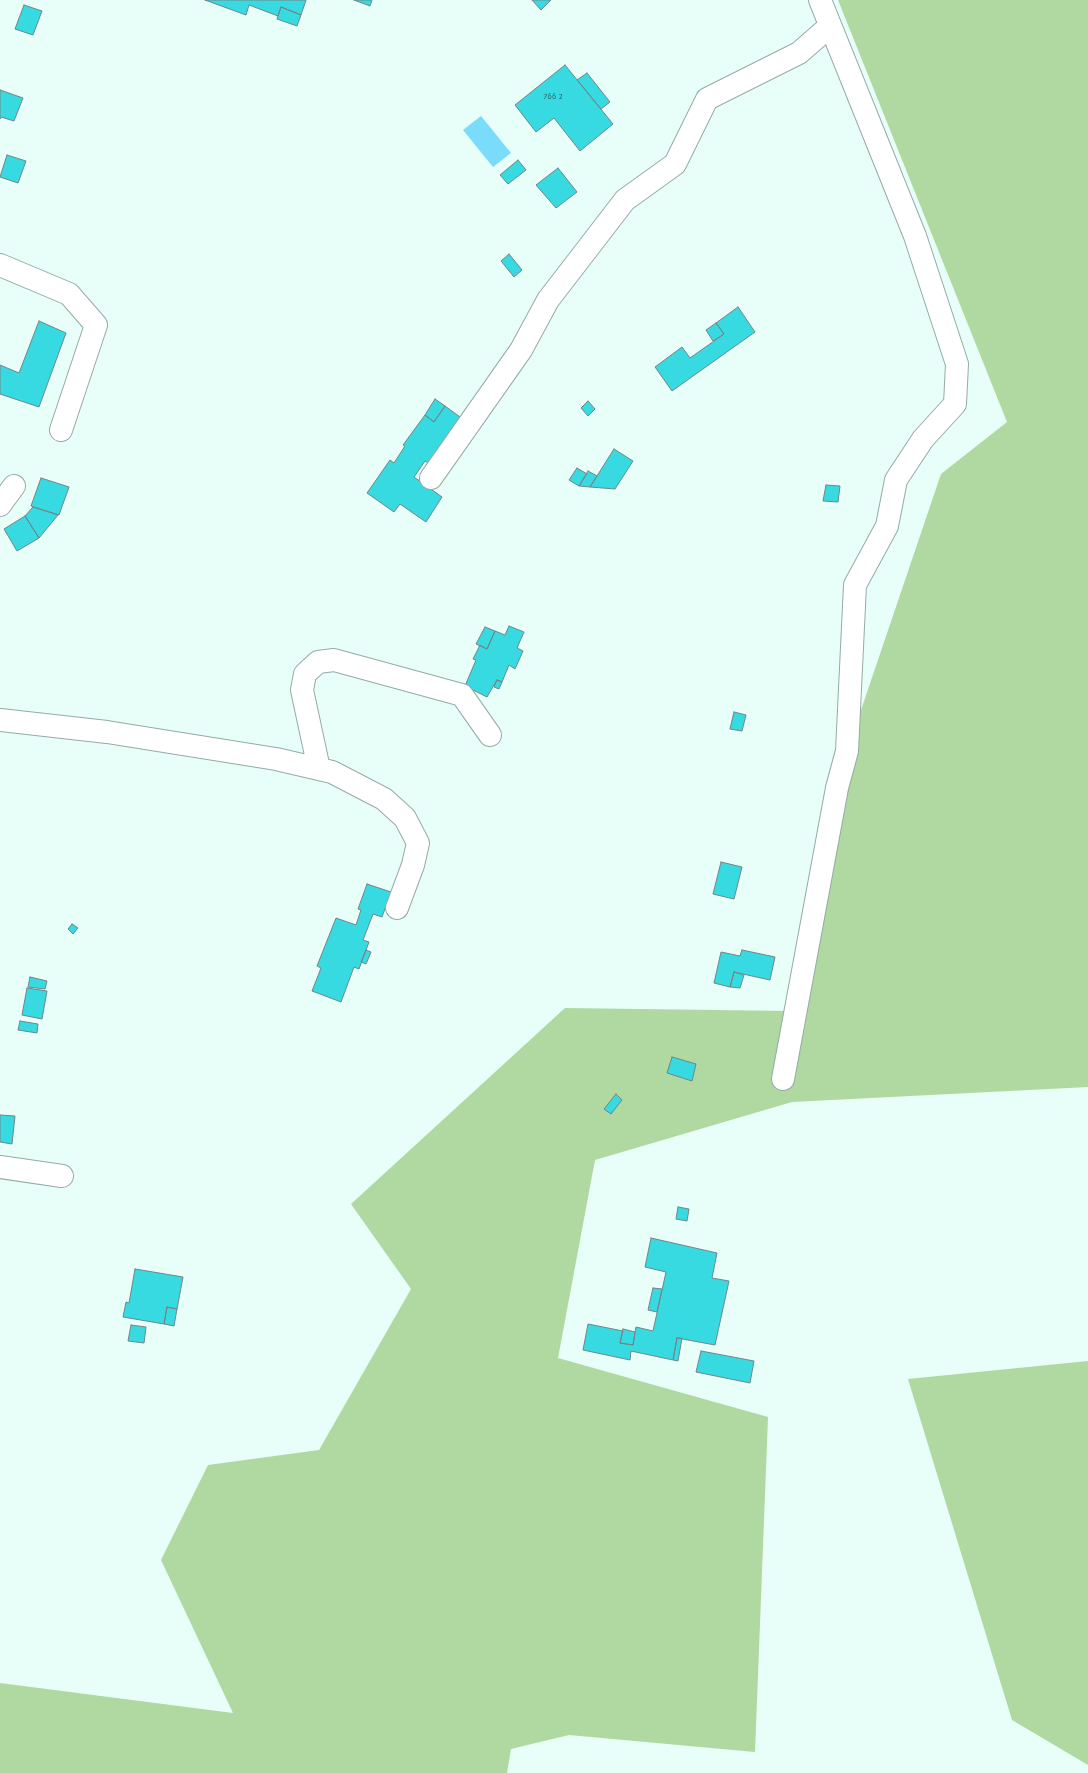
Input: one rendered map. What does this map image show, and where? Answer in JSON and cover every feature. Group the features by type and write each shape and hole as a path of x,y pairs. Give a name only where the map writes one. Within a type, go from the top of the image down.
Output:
{"street":[{"path":"783,1078 837,788 847,751 856,585 887,526 896,480 923,439 955,404 956,396 957,364 915,236 820,0"},
{"path":"431,478 521,350 548,300 625,200 675,164 707,99 799,53 830,26"},
{"path":"0,266 69,294 96,325 61,430"},
{"path":"0,505 14,486"},
{"path":"319,769 302,690 305,674 318,662 334,660 462,695 490,735"},
{"path":"0,720 107,732 276,759 332,772 384,800 405,818 418,843 413,864 398,908"},
{"path":"0,1167 62,1176"}],"green space":[{"path":"838,0 1088,0 1088,1087 792,1102 595,1160 558,1358 768,1417 755,1752 569,1735 511,1749 507,1773 0,1773 0,1683 233,1713 161,1560 208,1465 319,1450 411,1289 351,1204 565,1008 790,1011 860,713 941,474 1007,422"},
{"path":"1088,1361 1088,1765 1012,1720 908,1379"}],"water":[{"path":"481,116 511,153 493,167 463,130"}],"building":[{"path":"205,0 306,0 301,15 281,7 278,16 249,5 246,15"},
{"path":"354,0 372,0 370,6"},
{"path":"532,0 551,0 541,10"},
{"path":"24,5 42,11 33,35 15,29"},
{"path":"281,7 301,15 297,26 277,19"},
{"path":"565,65 613,124 580,151 554,118 536,132 515,105"},
{"path":"587,73 610,102 601,109 577,80"},
{"path":"0,90 23,98 14,121 1,117 0,119"},
{"path":"7,155 26,161 18,183 0,177"},
{"path":"518,160 526,170 508,184 500,175"},
{"path":"558,168 577,192 556,208 536,185"},
{"path":"509,254 522,270 514,277 501,261"},
{"path":"738,307 755,332 672,391 655,367 682,347 690,358 724,334 716,323"},
{"path":"39,321 66,333 39,407 0,394 0,365 19,373"},
{"path":"716,323 724,334 713,341 706,330"},
{"path":"435,399 445,406 434,422 425,415"},
{"path":"588,401 595,409 588,416 581,408"},
{"path":"445,406 460,417 428,463 425,461 414,477 442,497 426,522 400,504 394,512 367,493 390,460 394,463 405,446 403,445 425,415 434,422"},
{"path":"614,449 633,461 615,489 590,487"},
{"path":"577,468 587,474 579,486 569,480"},
{"path":"588,471 597,476 590,487 579,486"},
{"path":"41,478 69,487 59,515 31,506"},
{"path":"826,485 840,486 838,502 823,501"},
{"path":"33,507 58,515 39,538 25,516"},
{"path":"25,516 39,538 17,551 4,529"},
{"path":"509,626 524,632 517,648 523,651 515,669 509,665 502,682 497,680 487,697 465,686 476,660 473,659 480,645 487,649 495,631 505,635"},
{"path":"485,627 495,631 487,649 476,644"},
{"path":"497,680 502,682 499,689 494,687"},
{"path":"734,712 746,715 742,731 730,729"},
{"path":"721,862 742,867 734,899 713,894"},
{"path":"367,884 391,892 382,917 373,914 363,940 369,942 359,969 354,967 341,1002 312,991 321,968 317,966 336,918 356,925 361,910 358,909"},
{"path":"72,924 78,928 73,934 68,929"},
{"path":"366,950 371,952 366,964 361,962"},
{"path":"742,950 775,957 770,980 734,972 730,987 714,983 721,952 740,956"},
{"path":"734,972 744,975 740,988 730,987"},
{"path":"30,977 47,981 45,989 28,987"},
{"path":"27,988 47,991 42,1019 22,1015"},
{"path":"20,1021 38,1024 37,1033 18,1030"},
{"path":"672,1057 696,1064 692,1081 667,1073"},
{"path":"616,1094 622,1100 611,1114 604,1109"},
{"path":"0,1115 15,1116 12,1144 0,1142"},
{"path":"678,1207 689,1209 687,1221 676,1219"},
{"path":"651,1238 717,1253 712,1278 729,1281 715,1345 677,1338 673,1360 631,1351 630,1360 583,1350 588,1324 623,1331 620,1343 633,1345 636,1327 653,1331 666,1272 645,1267"},
{"path":"135,1269 183,1277 177,1309 167,1307 164,1324 123,1317 126,1302 129,1303"},
{"path":"653,1288 662,1289 657,1312 648,1310"},
{"path":"167,1307 177,1309 174,1326 164,1324"},
{"path":"131,1325 146,1327 144,1343 128,1341"},
{"path":"623,1329 635,1332 633,1345 620,1343"},
{"path":"677,1338 682,1338 678,1361 673,1360"},
{"path":"701,1351 754,1361 750,1383 696,1372"}]}
